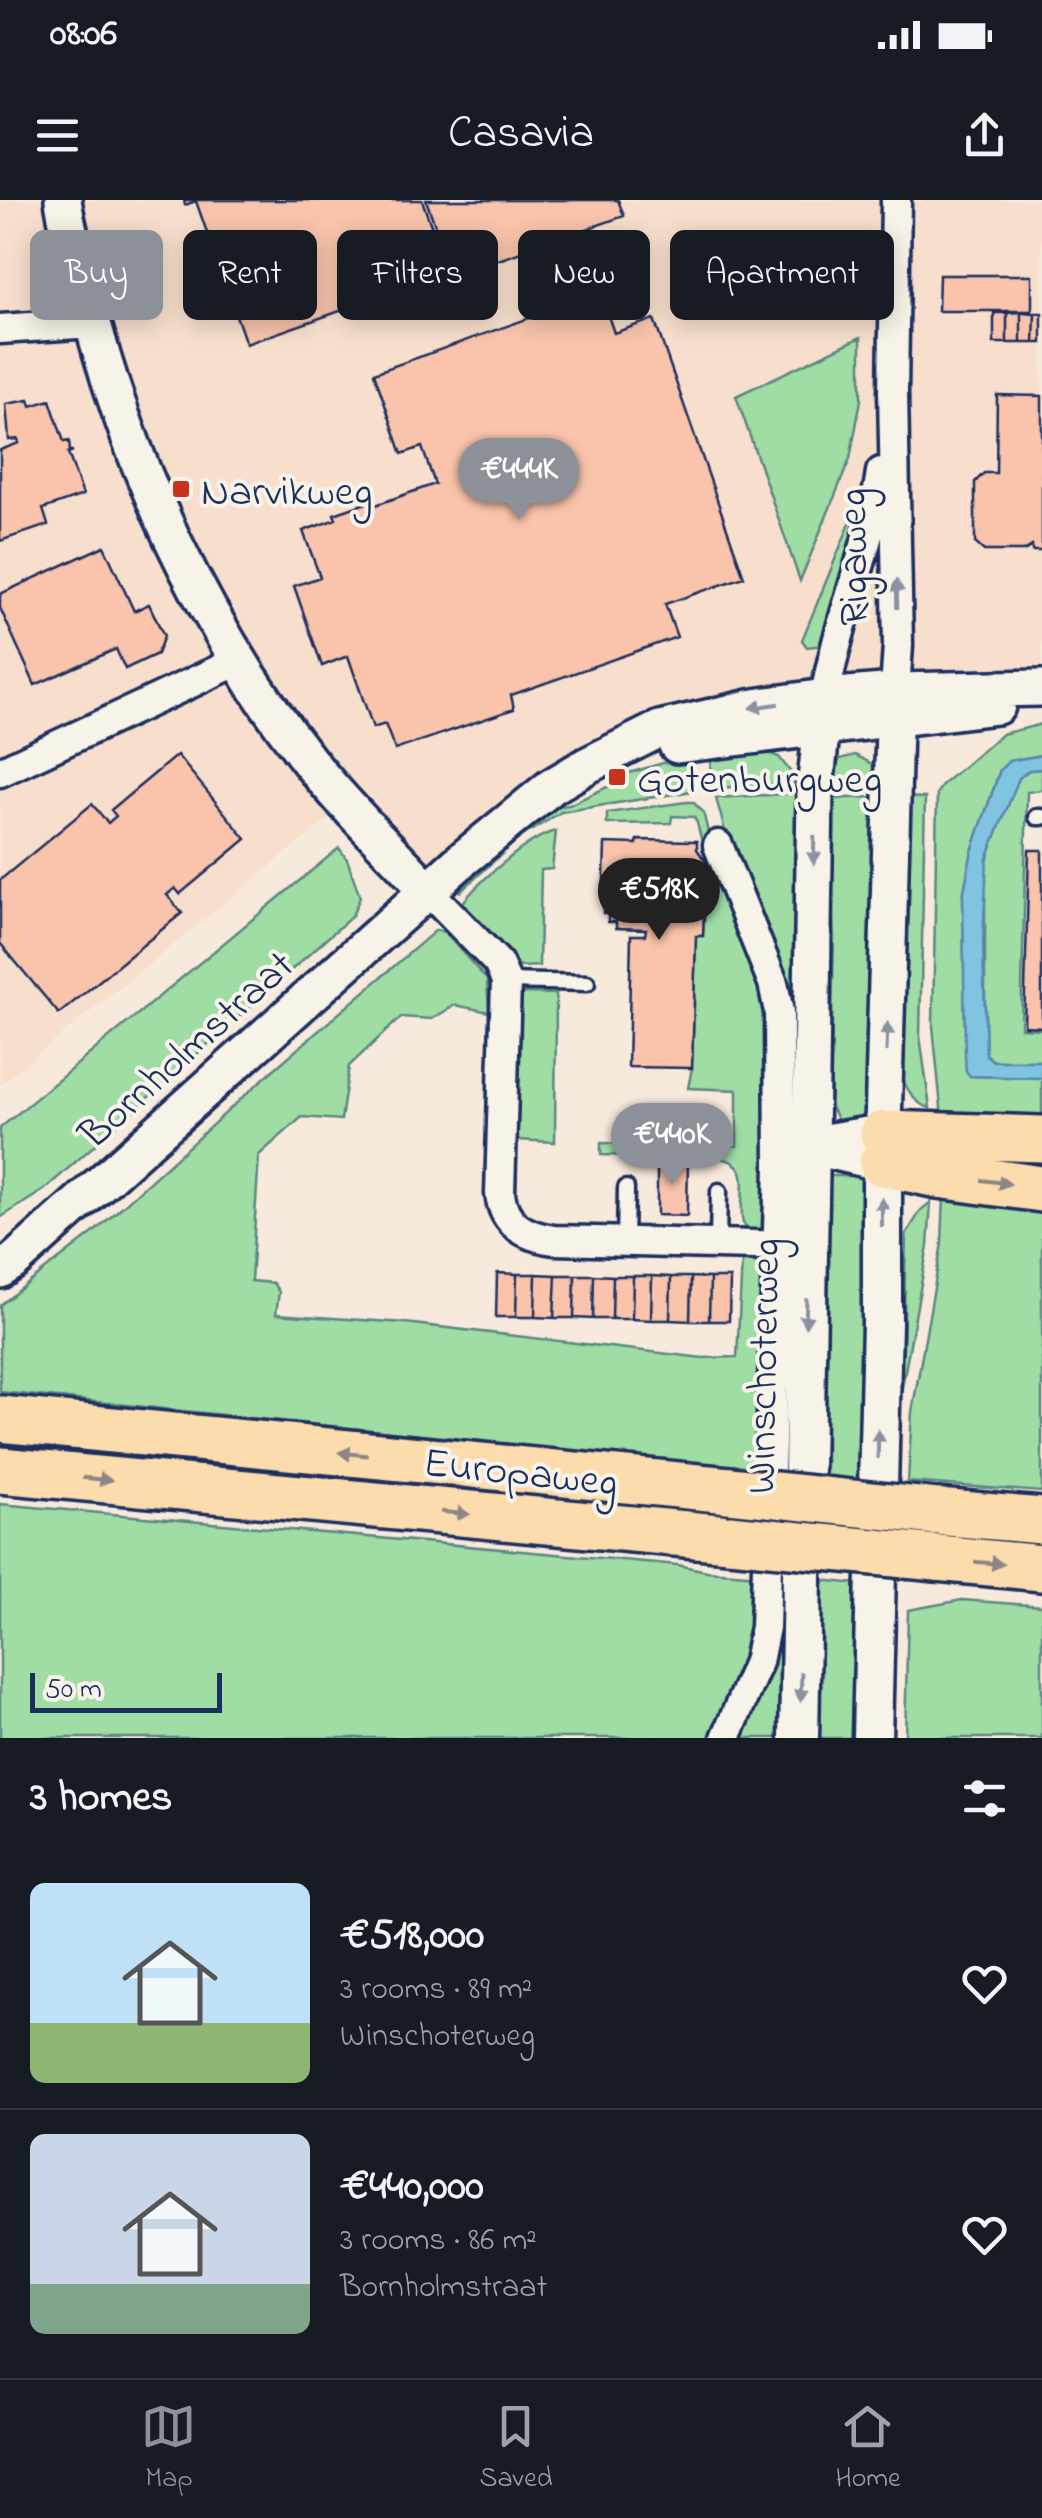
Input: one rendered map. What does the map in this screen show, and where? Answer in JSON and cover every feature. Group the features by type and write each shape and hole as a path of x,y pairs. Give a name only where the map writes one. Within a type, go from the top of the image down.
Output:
{"highway":[{"path":"883,1148 1042,1139"},
{"path":"883,1148 938,1176 1042,1189"},
{"name":"Europaweg","path":"0,1419 1032,1519"},
{"name":"Europaweg","path":"0,1470 1042,1568"}],"main road":[{"path":"810,1146 883,1148 872,1738"},
{"name":"Winschoterweg","path":"799,1738 793,1246 810,1146"}],"street":[{"path":"64,200 93,322 128,437 193,584 238,661 311,763 498,963 506,981 500,1194 506,1215 521,1231 543,1238 793,1246"},
{"name":"Rigaweg","path":"895,706 896,200"},
{"path":"0,329 93,322"},
{"name":"Rigaweg","path":"824,712 833,650 876,509 893,392"},
{"path":"0,772 238,661"},
{"path":"895,706 1042,688"},
{"path":"895,706 1042,697"},
{"path":"883,1148 895,706"},
{"name":"Bornholmstraat","path":"0,1270 551,787 607,757 740,736 824,712 895,706"},
{"name":"Winschoterweg","path":"810,1146 815,789 824,712"},
{"name":"Winschoterweg","path":"718,845 774,983 793,1246 765,1627 758,1662 726,1738"}],"lane":[{"path":"506,981 586,982"},
{"path":"625,1241 626,1188"},
{"path":"718,1244 719,1190"}],"shaded area":[{"path":"0,200 1042,200 1042,691 818,709 571,763 426,893 346,805 0,1085"}],"green space":[{"path":"861,337 861,400 850,459 800,581 736,396"},
{"path":"864,489 862,520 823,645 807,647 802,640"},
{"path":"1042,724 1042,755 1009,761 1000,770 972,851 963,896 966,1071 971,1076 1042,1078 1042,1126 942,1118 933,1026 937,793 1002,734"},
{"path":"752,747 779,757 799,783 716,788 711,776 713,751"},
{"path":"855,755 874,765 884,786 827,786 840,759"},
{"path":"691,760 695,784 692,791 561,812 518,839 460,892 463,884 558,806 569,805 618,782 615,777 670,761"},
{"path":"1042,769 1042,790 1027,792 1021,1028 1042,1029 1042,1061 993,1061 985,1053 985,871 992,841 1019,778 1029,770"},
{"path":"802,793 796,1192 789,1066 716,798"},
{"path":"901,797 925,798 920,1036 930,1108 913,1096 897,1063"},
{"path":"831,799 881,799 875,1122 838,1121 830,1105 834,936 829,864"},
{"path":"693,802 703,812 711,844 767,984 770,1071 765,1230 761,1232 748,1230 743,1223 739,1167 715,1157 677,1157 677,1145 737,1146 737,1090 688,1088 696,936 703,936 708,865 697,823 694,817 672,816 671,823 607,824 607,813"},
{"path":"556,831 552,869 541,870 539,966 520,967 462,904 505,861"},
{"path":"339,848 347,859 360,897 352,916 44,1190 0,1218 0,1128"},
{"path":"436,930 444,932 487,980 489,1012 455,1005 432,1019 401,1017 349,1066 341,1120 302,1117 259,1155 251,1281 273,1283 279,1292 276,1314 405,1323 703,1358 737,1357 742,1260 763,1264 759,1470 0,1392 0,1305 93,1233"},
{"path":"521,993 556,994 555,1142 516,1140"},
{"path":"601,1143 661,1145 661,1157 601,1155"},
{"path":"828,1176 874,1176 867,1482 826,1479 826,1394 815,1255"},
{"path":"944,1196 1042,1201 1042,1492 908,1482 912,1412 942,1243"},
{"path":"931,1202 928,1246 885,1480 903,1349 906,1235 921,1210"},
{"path":"0,1504 760,1575 743,1658 716,1738 0,1738"},
{"path":"776,1574 791,1574 784,1738 739,1738"},
{"path":"821,1580 867,1585 863,1738 817,1738"},
{"path":"962,1600 1042,1606 1042,1738 905,1738 908,1610"}],"water":[{"path":"1042,755 1042,769 1029,770 1019,778 987,858 983,944 986,1055 993,1061 1042,1061 1042,1078 970,1076 965,1056 963,896 972,851 1000,770 1009,761"}],"building":[{"path":"184,200 422,200 432,228 337,230 337,312 317,319 317,230 206,230 196,201 185,205"},
{"path":"426,200 618,200 624,216 584,230 518,230 518,253 498,260 498,230 437,230"},
{"path":"939,275 1032,275 1032,311 938,311"},
{"path":"1021,312 1035,313 1034,343 1021,343"},
{"path":"1021,312 1021,343 1007,343 1007,313"},
{"path":"994,313 1007,313 1007,343 994,343"},
{"path":"1035,313 1042,313 1042,343 1034,343"},
{"path":"654,319 744,577 665,604 677,637 511,695 514,709 395,750 385,724 373,728 348,656 322,666 294,586 320,577 303,531 336,519 334,514 369,502 370,507 435,484 422,447 402,454 374,373 524,320 609,320 614,333"},
{"path":"238,320 315,320 246,344"},
{"path":"997,395 1042,396 1042,551 1032,551 1032,546 1024,551 984,551 975,543 975,482 984,473 996,473"},
{"path":"29,400 31,406 50,400 64,442 69,441 73,451 68,453 83,495 43,509 48,525 0,541 0,450 19,443 18,439 9,440 6,404"},
{"path":"104,546 134,611 149,604 164,636 157,654 125,669 116,649 35,685 0,608 0,594"},
{"path":"177,755 246,839 180,894 175,888 167,895 182,913 59,1014 0,943 0,880 92,804 108,823 116,816 111,810"},
{"path":"637,840 697,841 697,849 706,862 703,936 696,936 692,1068 628,1067 631,935 645,935 646,929 616,928 616,922 608,922 608,915 603,913 605,843 637,844"},
{"path":"1029,850 1042,850 1042,1027 1024,1026"},
{"path":"657,1160 688,1160 687,1216 657,1215"},
{"path":"497,1273 517,1274 516,1317 496,1317"},
{"path":"517,1274 536,1274 535,1317 516,1317"},
{"path":"536,1274 556,1275 554,1318 535,1317"},
{"path":"556,1275 575,1275 574,1318 554,1318"},
{"path":"575,1275 594,1275 593,1319 574,1318"},
{"path":"594,1275 613,1276 612,1319 593,1319"},
{"path":"613,1276 633,1276 632,1319 612,1319"},
{"path":"633,1276 652,1276 651,1320 632,1319"},
{"path":"652,1276 671,1277 670,1320 651,1320"},
{"path":"671,1277 691,1277 690,1321 670,1320"},
{"path":"691,1277 710,1278 709,1321 690,1321"},
{"path":"710,1278 730,1278 729,1321 709,1321"}],"place":[{"name":"Narvikweg","path":"181,489"},
{"name":"Gotenburgweg","path":"617,777"}]}
